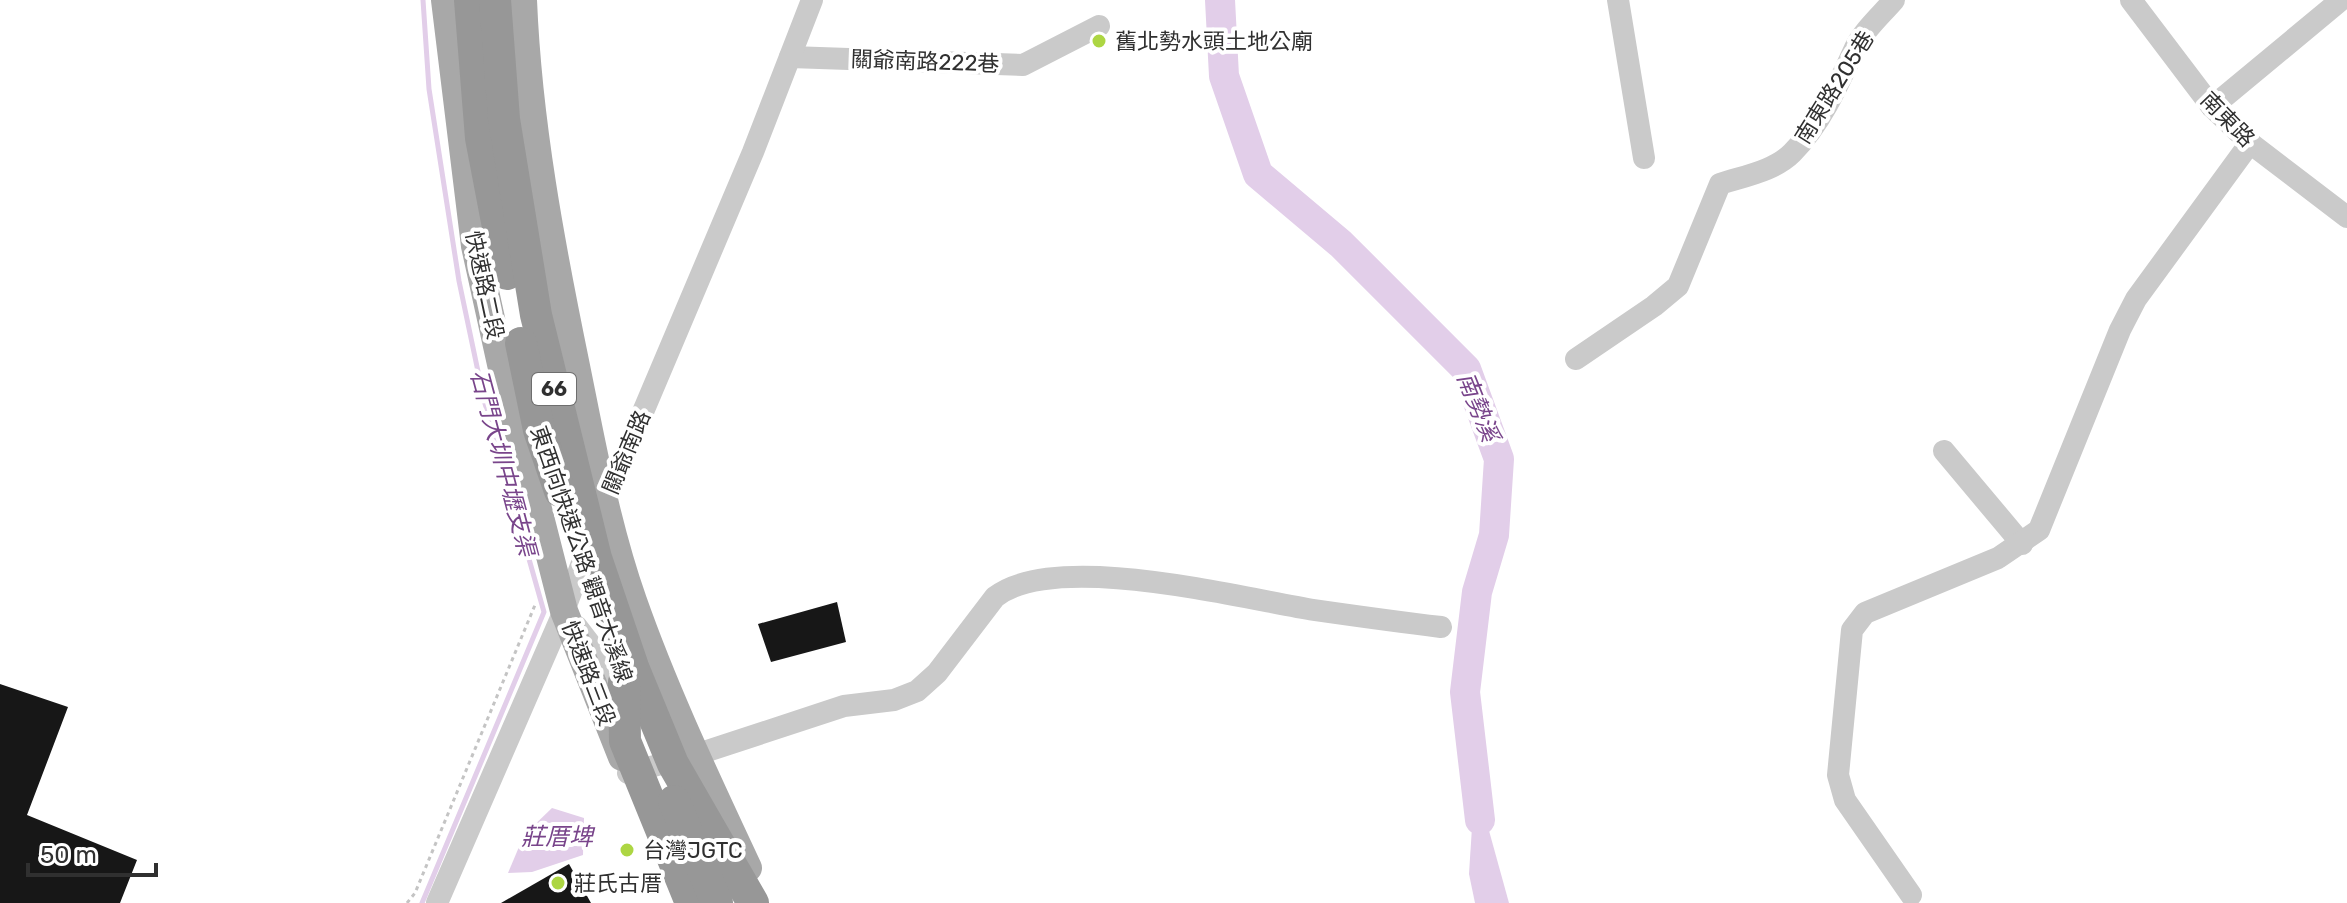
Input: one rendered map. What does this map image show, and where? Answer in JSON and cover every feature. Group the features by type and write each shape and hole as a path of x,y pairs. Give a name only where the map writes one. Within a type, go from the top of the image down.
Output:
{"highway":[{"name":"東西向快速公路 觀音大溪線","path":"470,0 481,138 539,430 624,682 717,903"},
{"name":"東西向快速公路 觀音大溪線","path":"495,0 504,119 536,315 596,558 665,763 753,903"},
{"path":"624,682 625,741 691,903"}],"main road":[{"name":"快速路二段","path":"445,0 475,246 501,364 564,611"},
{"name":"66","path":"523,0 525,51 548,231 604,504"},
{"name":"快速路三段","path":"604,504 633,601 672,699 665,763 679,903"},
{"name":"快速路三段","path":"564,611 665,763 764,903"}],"street":[{"name":"關爺南路","path":"437,903 564,611 604,504 753,152 812,0"},
{"path":"1618,0 1644,158"},
{"name":"南東路205巷","path":"1576,359 1678,286 1720,184 1768,169 1792,153 1820,116 1851,61 1856,46 1894,0"},
{"name":"南東路","path":"2131,0 2212,107 2250,143 2347,217"},
{"path":"2212,107 2341,0"},
{"name":"關爺南路222巷","path":"790,57 1023,65 1099,26"},
{"path":"1911,895 1845,800 1838,775 1852,630 1865,613 1998,558 2039,530 2120,330 2136,299 2250,143"},
{"path":"1944,451 2022,544"},
{"path":"665,763 844,706 894,700 917,691 937,673 995,597 1006,588 1056,577 1107,578 1441,627"},
{"name":"快速路三段","path":"665,763 703,903"},
{"name":"快速路三段","path":"665,763 743,903"}],"path":[{"path":"407,903 415,893 535,605"}],"water":[{"path":"1475,780 1509,903 1475,903 1469,874"},
{"name":"莊厝埤","path":"552,808 584,818 583,855 532,872 508,873 524,835"}],"building":[{"path":"837,602 846,642 771,662 758,624"},
{"path":"0,684 68,707 27,815 137,860 120,903 0,903"},
{"name":"莊氏古厝","path":"569,864 591,903 501,903"}],"waterway":[{"name":"石門大圳中壢支渠","path":"422,903 544,612 484,400 459,281 429,89 423,0"},
{"name":"南勢溪","path":"1220,0 1224,76 1258,174 1341,244 1466,369 1499,459 1494,535 1477,592 1465,692 1480,820"}],"place":[{"name":"舊北勢水頭土地公廟","path":"1099,41"},
{"name":"台灣JGTC","path":"627,850"},
{"name":"莊氏古厝","path":"558,883"}]}
